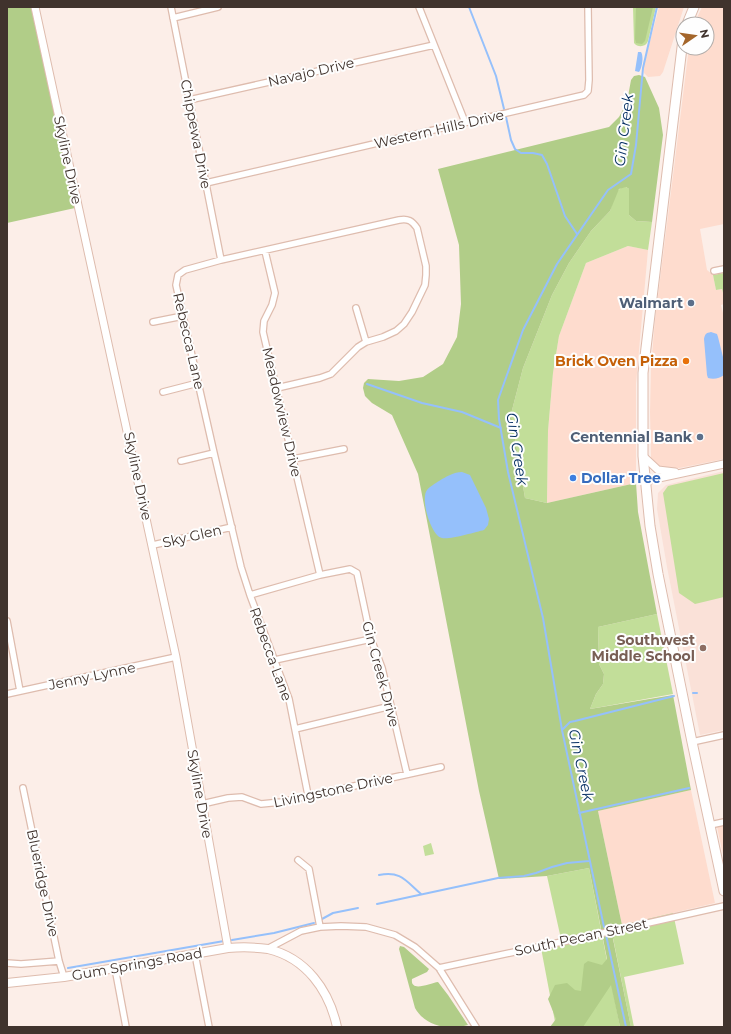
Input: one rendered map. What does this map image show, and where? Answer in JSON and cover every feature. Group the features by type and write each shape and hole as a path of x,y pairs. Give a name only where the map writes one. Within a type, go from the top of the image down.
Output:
{"main road":[{"path":"681,56 642,373 643,456 650,526 658,574 724,891"},
{"name":"Gum Springs Road","path":"7,983 64,977 228,948 249,947 267,949 294,959 314,977 326,996 337,1027"}],"street":[{"name":"Skyline Drive","path":"35,7 153,545 176,657 228,948"},
{"name":"Chippewa Drive","path":"171,7 221,260"},
{"path":"173,18 218,7"},
{"path":"419,7 465,122"},
{"name":"Western Hills Drive","path":"206,183 584,95 588,91 589,80 588,7"},
{"name":"Navajo Drive","path":"189,100 434,45"},
{"name":"Rebecca Lane","path":"277,388 331,374 358,347 366,342 396,331 404,324 412,312 425,285 426,275 426,266 417,228 414,223 405,219 221,260 185,270 178,275 176,285 232,528 250,595 289,699 308,795"},
{"name":"Meadowview Drive","path":"265,251 274,293 272,305 264,321 263,332 320,575"},
{"path":"714,271 724,269"},
{"path":"356,308 366,342"},
{"path":"153,322 183,316"},
{"path":"163,392 198,383"},
{"path":"293,459 344,449"},
{"path":"181,461 214,453"},
{"path":"643,456 658,470 683,473"},
{"path":"645,481 724,464"},
{"name":"Sky Glen","path":"153,545 232,528"},
{"name":"Gin Creek Drive","path":"320,575 350,569 357,573 371,639 382,668 407,774"},
{"path":"250,595 320,575"},
{"path":"7,621 20,692"},
{"path":"275,660 371,639"},
{"name":"Jenny Lynne","path":"7,694 176,657"},
{"path":"295,729 391,706"},
{"path":"692,742 724,735"},
{"name":"Livingstone Drive","path":"202,804 228,798 242,797 261,804 270,803 441,767"},
{"name":"Blueridge Drive","path":"23,788 59,961 64,977"},
{"path":"710,825 724,822"},
{"path":"298,860 309,869 320,927"},
{"name":"South Pecan Street","path":"439,968 724,906"},
{"path":"267,949 302,931 320,927 366,927 395,935 415,947 439,968 476,1027"},
{"path":"195,954 209,1027"},
{"path":"7,963 21,964 59,961"},
{"path":"115,968 126,1027"}],"shaded area":[{"path":"659,7 684,7 681,16 675,16 675,35 663,72 660,76 648,77 644,73 643,68"},
{"path":"702,7 724,7 724,224 700,229 707,270 713,275 716,290 722,289 724,297 724,304 721,305 724,317 724,459 675,469 658,467 651,459 651,366 655,320 688,56 715,56 715,16 698,16"},
{"path":"628,246 648,250 636,384 636,483 547,503 548,431 553,373 559,336 586,263"},
{"name":"Southwest Middle School","path":"724,471 724,730 700,735 667,567 657,509 658,493 666,485"},
{"path":"691,790 715,903 622,925 598,811"},
{"path":"724,825 724,855 723,855 717,827"}],"green space":[{"path":"7,7 31,7 75,208 7,223"},
{"path":"633,7 656,7 646,45 638,46 634,43"},
{"path":"636,7 653,7 645,41 642,44 636,43 635,39"},
{"path":"639,75 645,77 659,108 663,135 652,222 636,221 629,215 629,189 626,187 619,189 610,211 591,231 569,263 552,295 523,368 511,414 525,498 547,503 636,483 638,512 657,614 598,627 599,664 604,674 603,684 596,694 590,709 673,695 691,790 598,811 622,925 613,939 631,1027 620,1027 611,985 583,1027 550,1027 556,1019 548,999 555,985 567,983 575,990 581,991 584,964 588,961 602,965 607,959 589,868 547,876 499,879 479,791 418,474 392,415 372,403 365,396 363,388 364,383 368,379 399,381 423,377 443,364 457,337 461,304 459,245 438,169 609,127 619,117 627,102 631,80 634,76"},
{"path":"622,187 626,187 630,192 629,215 636,221 652,222 648,250 628,246 586,263 559,336 553,373 548,431 547,503 525,498 511,414 523,368 552,295 569,263 591,231 610,211 616,192"},
{"path":"724,273 724,297 722,289 716,290 713,275"},
{"path":"724,473 724,597 695,604 679,593 663,493 668,486"},
{"path":"657,614 673,694 590,709 596,694 603,684 604,674 599,664 598,627"},
{"path":"431,843 434,854 425,856 423,846"},
{"path":"589,868 601,930 561,939 547,876"},
{"path":"673,913 684,964 624,977 634,1027 631,1027 613,938 622,925"},
{"path":"602,935 620,1027 556,1027 541,948"},
{"path":"400,946 404,947 429,969 427,972 412,979 414,986 438,982 468,1025 453,1027 438,1026 425,1019 420,1014 415,1008 399,949"}],"water":[{"path":"638,52 641,52 642,56 642,65 639,72 635,71"},
{"path":"711,332 717,334 724,361 724,375 715,379 708,378 707,375 704,339 706,334"},
{"path":"462,472 470,475 486,508 489,519 488,525 484,530 456,537 442,538 434,531 428,517 425,495 429,488 438,482 453,474"}],"waterway":[{"path":"469,7 496,76 504,109"},
{"name":"Gin Creek","path":"604,927 562,730 543,618 508,472 499,419 498,400 523,330 557,264 608,190 631,174 636,145 643,68 657,7"},
{"path":"506,117 511,140 515,149 521,153 542,155 547,164 565,216 577,234"},
{"path":"367,384 422,403 462,412 501,428"},
{"path":"563,729 570,722 674,696"},
{"path":"579,813 689,788"},
{"path":"377,904 498,878 524,876 567,863 589,861"},
{"path":"379,875 393,874 398,876 421,894"},
{"path":"322,919 333,913 358,908"},
{"path":"232,940 274,933 314,923"},
{"name":"Gin Creek","path":"606,935 626,1027"},
{"path":"68,968 224,941"}],"place":[{"name":"Walmart","path":"691,303"},
{"name":"Brick Oven Pizza","path":"686,361"},
{"name":"Centennial Bank","path":"700,437"},
{"name":"Dollar Tree","path":"573,478"},
{"name":"Southwest Middle School","path":"703,648"}]}
